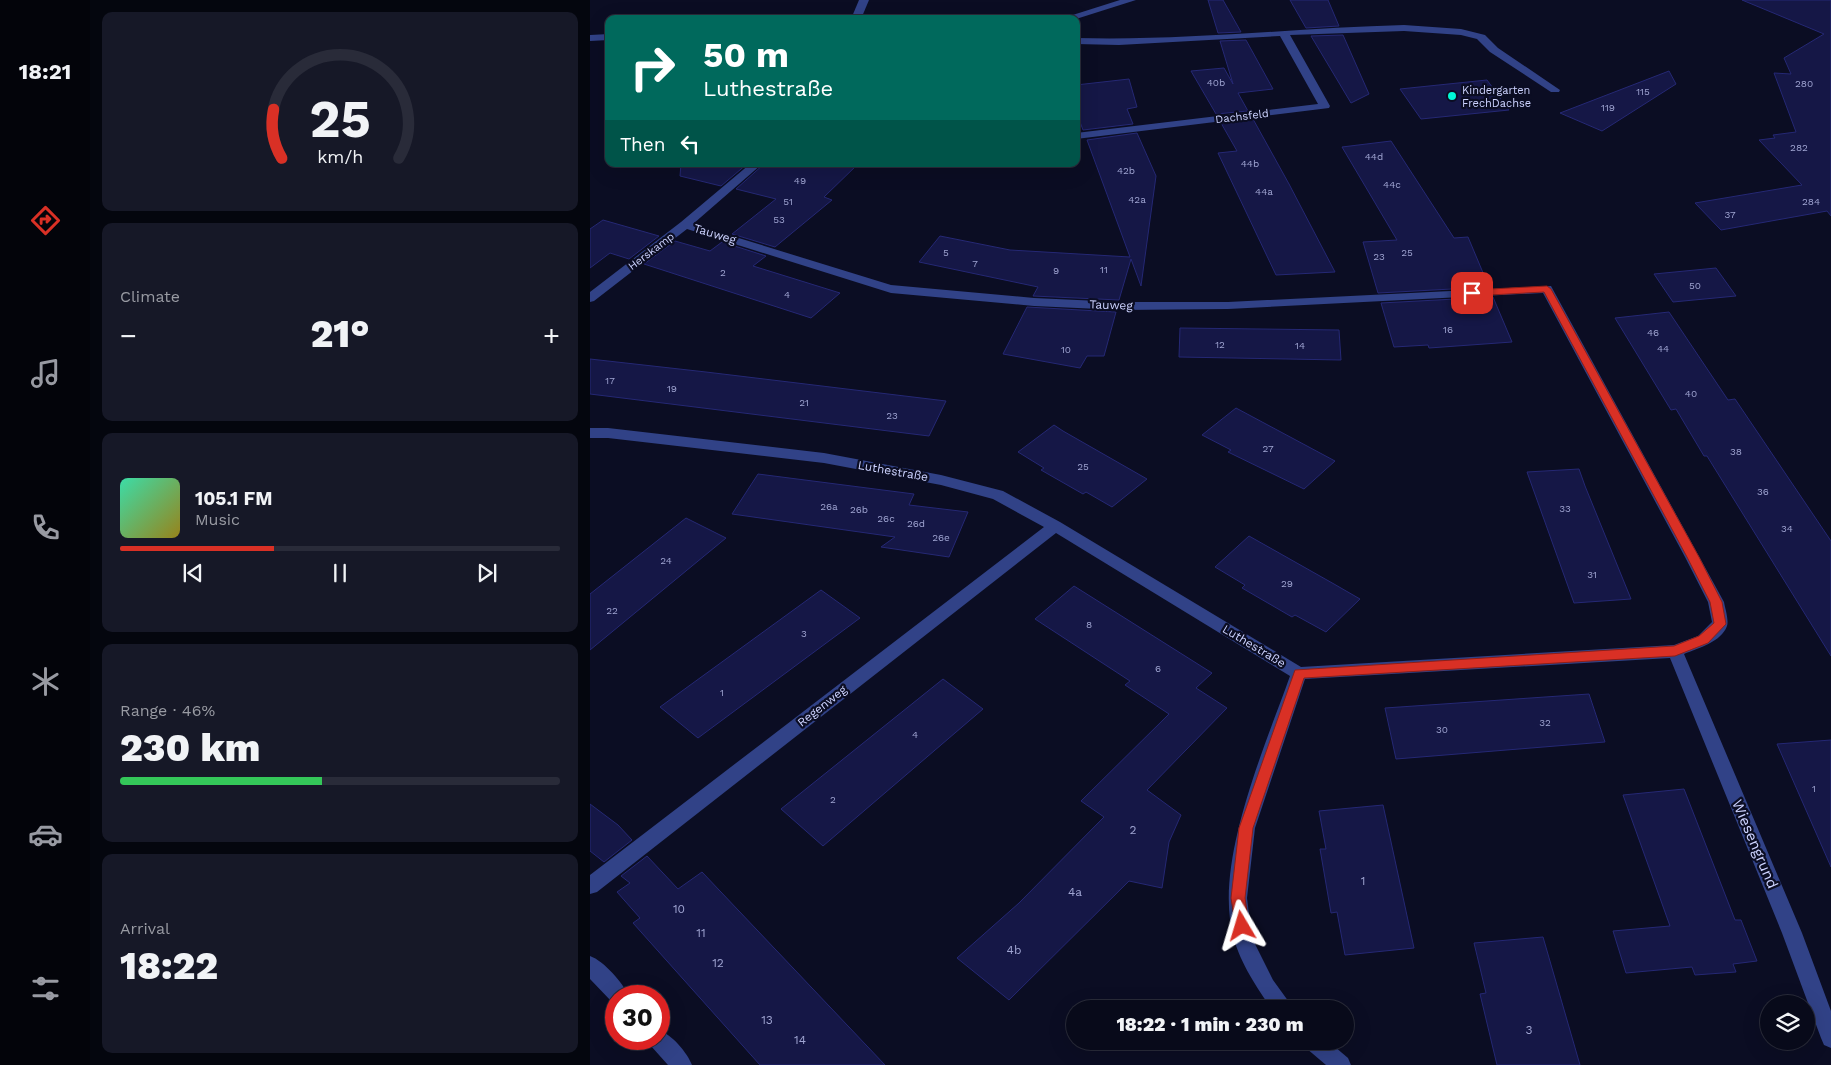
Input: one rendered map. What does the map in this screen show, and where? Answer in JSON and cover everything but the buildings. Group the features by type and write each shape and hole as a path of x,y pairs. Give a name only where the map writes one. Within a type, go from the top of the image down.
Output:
{"street":[{"path":"858,15 864,0"},
{"path":"1079,15 1131,0"},
{"path":"1080,41 1119,42 1404,28 1461,32 1481,38 1494,50 1555,90"},
{"name":"Dachsfeld","path":"1080,136 1325,106 1284,33"},
{"path":"590,38 605,37"},
{"name":"Herskamp","path":"590,298 685,225 753,167"},
{"name":"Tauweg","path":"685,225 891,289 1043,301 1119,306 1178,305 1361,299 1547,289"},
{"name":"Luthestraße","path":"590,433 608,433 824,458 941,480 998,495 1055,526 1299,673 1675,651 1704,640 1720,624 1716,602 1547,289"},
{"name":"Regenweg","path":"590,886 1055,526"},
{"name":"Wiesengrund","path":"1675,651 1792,933 1831,1038"},
{"path":"1277,1000 1266,986 1243,940 1238,898 1246,828 1299,673"},
{"path":"590,965 609,985"},
{"path":"668,1050 682,1065"},
{"path":"1323,1050 1340,1065"}],"place":[{"name":"Kindergarten FrechDachse","path":"1452,96"}],"route":[{"path":"1242,926 1238,898 1246,828 1299,673 1675,651 1704,640 1720,624 1716,602 1693,557 1547,289 1472,293"}]}
